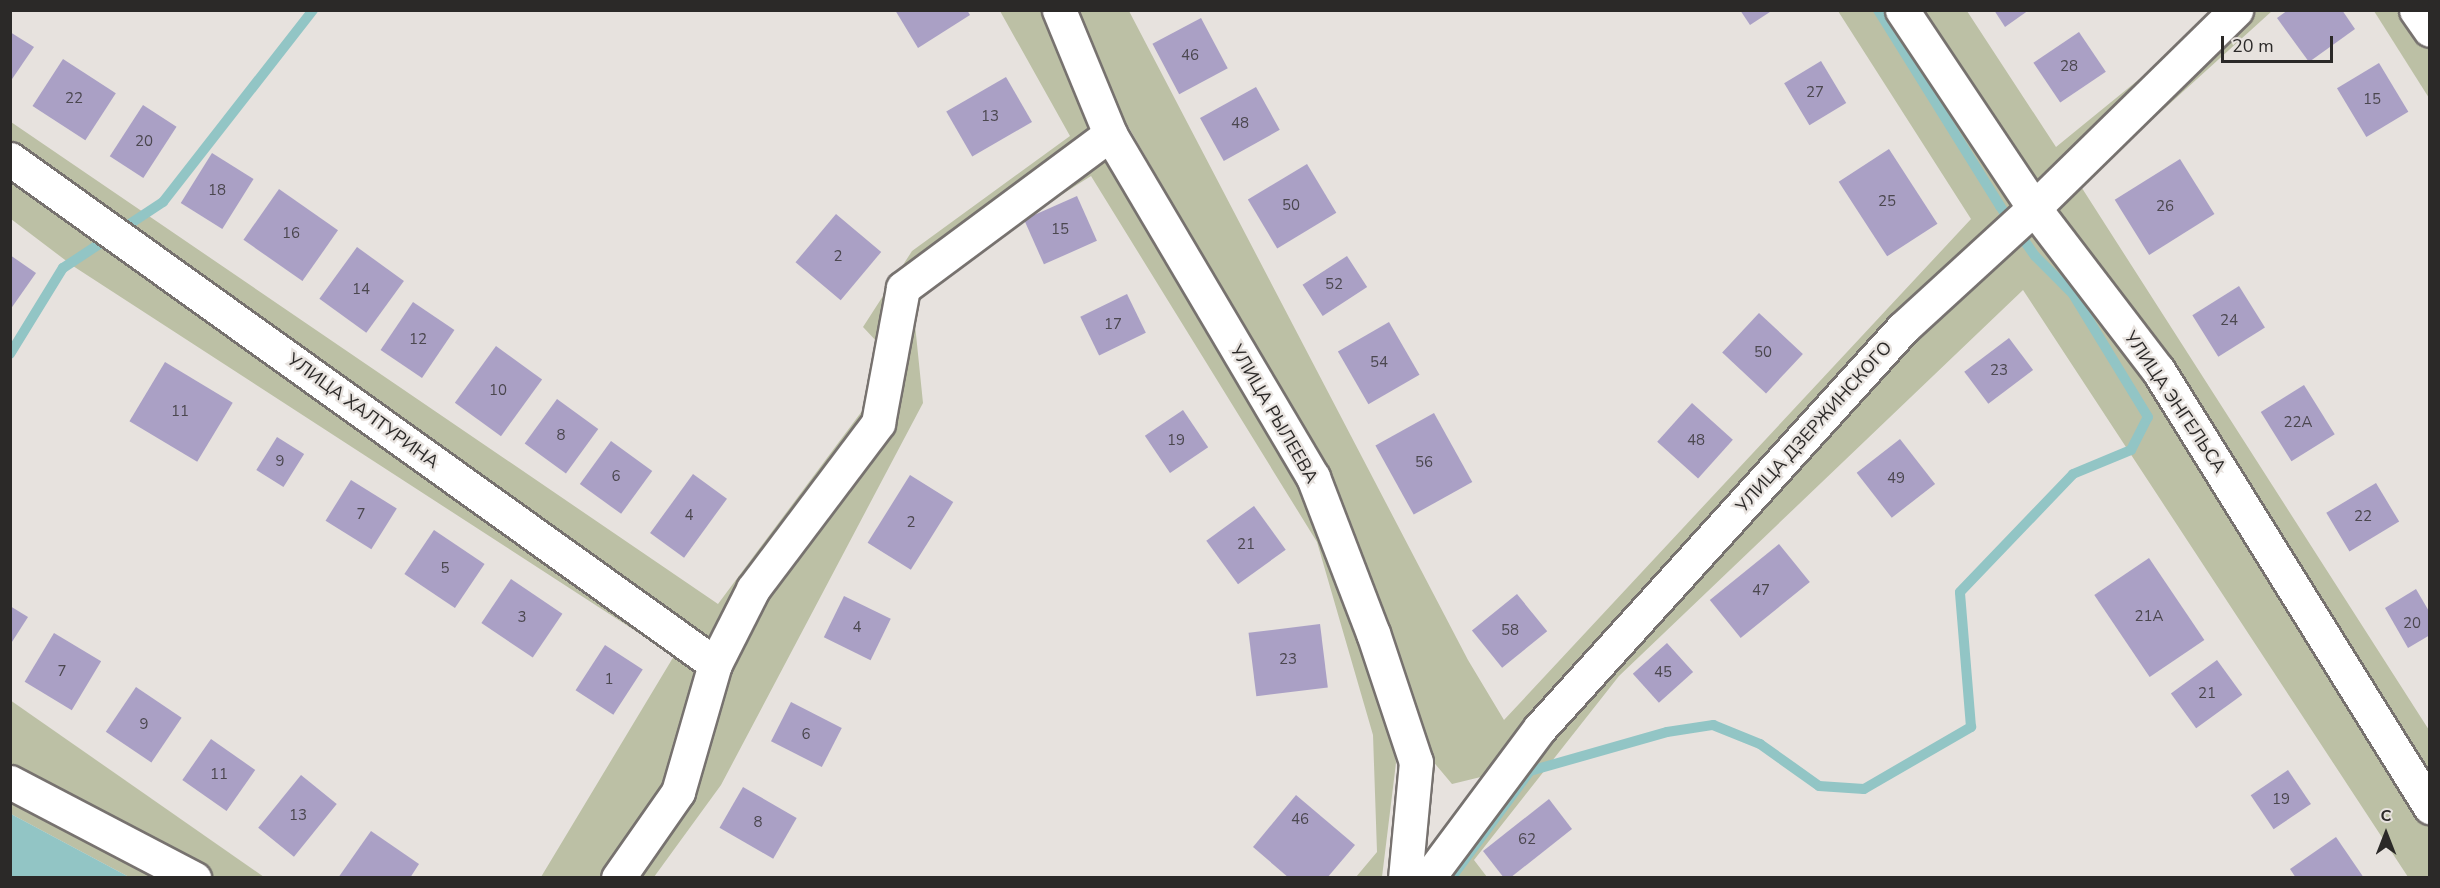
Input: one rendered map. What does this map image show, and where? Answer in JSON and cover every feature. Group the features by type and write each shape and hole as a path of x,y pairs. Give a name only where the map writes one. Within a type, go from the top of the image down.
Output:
{"street":[{"name":"УЛИЦА РЫЛЕЕВА","path":"1059,10 1110,134 1313,477 1373,633 1416,762 1405,878"},
{"name":"УЛИЦА ЭНГЕЛЬСА","path":"1902,10 2034,208 2158,370 2430,807"},
{"name":"УЛИЦА ДЗЕРЖИНСКОГО","path":"1428,878 1556,711 1903,328 2034,208 2235,10"},
{"path":"2416,10 2430,30"},
{"path":"618,878 678,792 715,664 753,590 878,423 903,288 1110,134"},
{"name":"УЛИЦА ХАЛТУРИНА","path":"10,159 715,664"},
{"path":"10,782 194,878"}],"green space":[{"path":"1000,11 1045,11 1304,479 1391,720 1396,763 1382,877 1356,877 1377,852 1373,735 1317,542 1091,176 1023,219 913,305 923,403 721,785 654,877 626,878 723,663 11,147 11,122 718,604 871,399 879,344 863,327 912,251 1070,136"},
{"path":"1078,11 1129,11 1468,660 1504,720 1971,219 1838,11 1893,11 2021,210 1489,775 1452,784 1431,759 1325,469 1124,119"},
{"path":"1918,11 1967,11 2056,147 2148,72 2212,11 2224,11 2043,185 2023,174"},
{"path":"2248,11 2272,11 2080,185 2429,730 2429,791 2055,220 2055,201"},
{"path":"2374,11 2407,11 2429,43 2429,98"},
{"path":"10,168 706,666 668,789 603,877 541,877 674,656 73,266 11,219"},
{"path":"2032,224 2148,375 2429,823 2429,877 2408,877 2023,290 1619,676 1474,860 1487,877 1436,878 1545,732 1907,335"},
{"path":"10,700 264,877 211,877 11,772"},
{"path":"10,789 175,877 129,877 11,814"}],"water":[{"path":"11,814 129,877 11,877"}],"building":[{"path":"895,10 967,10 970,15 918,48"},
{"path":"1740,10 1773,10 1750,25"},
{"path":"1994,10 2029,10 2005,27"},
{"path":"2288,10 2342,10 2355,29 2309,62 2277,18"},
{"path":"1201,18 1228,68 1179,94 1152,44"},
{"path":"10,32 34,47 10,82"},
{"path":"2079,32 2106,72 2060,103 2033,63"},
{"path":"63,59 116,93 85,140 33,106"},
{"path":"1821,61 1846,103 1809,125 1784,83"},
{"path":"2379,63 2408,112 2366,137 2337,88"},
{"path":"1006,77 1032,122 972,157 946,112"},
{"path":"1256,87 1280,130 1224,161 1200,118"},
{"path":"143,105 177,127 143,178 110,156"},
{"path":"1889,149 1937,224 1887,256 1839,182"},
{"path":"212,153 254,179 222,229 181,203"},
{"path":"2180,159 2214,214 2149,255 2115,200"},
{"path":"1307,164 1336,213 1277,248 1248,200"},
{"path":"279,189 338,230 302,281 243,240"},
{"path":"1077,196 1097,241 1044,264 1024,220"},
{"path":"836,214 881,252 841,300 796,262"},
{"path":"357,247 404,281 366,333 319,299"},
{"path":"10,255 36,273 10,310"},
{"path":"1347,256 1367,287 1323,316 1303,285"},
{"path":"2239,286 2265,328 2218,357 2192,315"},
{"path":"1127,294 1146,333 1099,355 1080,317"},
{"path":"413,302 454,330 422,378 381,350"},
{"path":"1759,313 1803,354 1766,393 1722,352"},
{"path":"1389,322 1420,375 1368,404 1338,352"},
{"path":"2009,338 2033,370 1988,404 1964,372"},
{"path":"496,346 542,380 501,436 455,403"},
{"path":"165,362 233,403 197,462 129,421"},
{"path":"2304,385 2335,434 2291,461 2261,412"},
{"path":"557,399 598,429 566,473 525,443"},
{"path":"1692,403 1733,440 1698,478 1657,442"},
{"path":"1183,410 1208,447 1170,473 1145,436"},
{"path":"1434,413 1472,482 1414,515 1375,445"},
{"path":"277,437 304,454 283,487 256,470"},
{"path":"1900,439 1935,484 1892,518 1857,473"},
{"path":"611,441 652,471 621,514 580,484"},
{"path":"693,474 727,499 684,558 650,533"},
{"path":"910,475 953,502 911,570 868,543"},
{"path":"351,480 397,509 371,549 326,521"},
{"path":"2376,483 2399,522 2349,551 2326,513"},
{"path":"1254,506 1286,550 1238,584 1206,541"},
{"path":"434,530 485,564 455,608 404,574"},
{"path":"1779,544 1810,582 1741,638 1710,600"},
{"path":"2149,558 2204,640 2150,677 2094,595"},
{"path":"511,579 562,614 533,658 481,623"},
{"path":"2416,589 2430,613 2430,635 2408,648 2385,608"},
{"path":"1517,594 1547,631 1502,668 1472,631"},
{"path":"844,596 891,619 871,660 824,637"},
{"path":"10,606 28,617 10,645"},
{"path":"1320,624 1328,688 1256,696 1249,633"},
{"path":"54,633 101,661 72,710 25,682"},
{"path":"1667,643 1693,672 1659,703 1633,674"},
{"path":"605,645 643,670 613,715 576,690"},
{"path":"2217,660 2242,695 2196,728 2171,694"},
{"path":"136,687 182,718 151,763 106,732"},
{"path":"791,702 842,728 822,767 771,741"},
{"path":"211,739 255,770 227,811 182,780"},
{"path":"2288,770 2311,804 2274,829 2251,795"},
{"path":"301,775 337,804 294,857 258,828"},
{"path":"743,787 797,818 773,859 720,828"},
{"path":"1296,795 1355,845 1327,878 1289,878 1253,847"},
{"path":"1549,799 1572,829 1510,878 1504,878 1483,851"},
{"path":"371,831 419,864 410,878 338,878"},
{"path":"2336,837 2364,878 2296,878 2290,869"}],"waterway":[{"path":"10,354 63,268 163,202 313,10"},
{"path":"1451,878 1530,771 1667,732 1713,725 1760,744 1819,786 1864,789 1971,727 1960,592 2073,474 2131,450 2148,417 2073,294 2035,256 2000,206 1878,10"}]}
